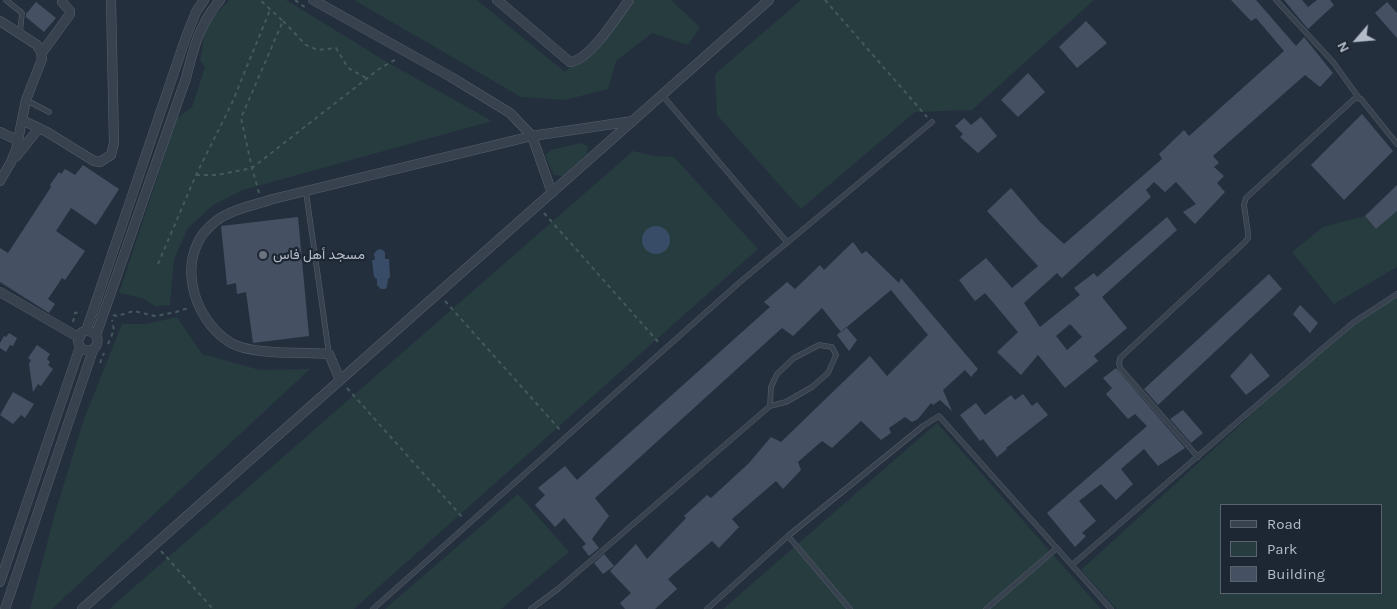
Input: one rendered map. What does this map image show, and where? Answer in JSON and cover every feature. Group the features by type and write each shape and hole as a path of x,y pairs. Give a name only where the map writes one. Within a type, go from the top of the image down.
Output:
{"street":[{"path":"41,54 70,14 62,0"},
{"path":"22,120 94,161 100,162 111,155 114,143 111,0"},
{"path":"78,337 86,331 186,37 196,12 204,0"},
{"path":"96,335 186,78 202,24 220,0"},
{"path":"497,0 570,62 579,60 592,48 629,0"},
{"path":"82,609 769,0"},
{"path":"317,1 451,77 510,113 532,136 552,193"},
{"path":"0,21 37,46 42,59 26,100 18,141 11,162"},
{"path":"340,380 329,354 252,351 232,344 205,319 192,286 192,263 195,249 204,232 218,220 242,208 262,202 532,136 633,121"},
{"path":"0,181 11,162 39,128"},
{"path":"0,132 18,141"},
{"path":"0,292 78,337 80,347 0,582"},
{"path":"5,609 93,350 98,341 96,335 86,331"},
{"path":"80,347 86,351 93,350"}],"lane":[{"path":"6,0 22,13 20,34"},
{"path":"1276,0 1333,62 1359,98 1397,144"},
{"path":"662,95 787,242"},
{"path":"1198,457 1121,370 1120,358 1246,241 1248,233 1244,205 1246,198 1346,106 1359,98"},
{"path":"26,100 49,112"},
{"path":"373,609 664,348 787,242 932,122"},
{"path":"306,191 329,354"},
{"path":"1072,565 1354,322 1397,294"},
{"path":"532,609 558,589 770,406 786,402 812,387 828,373 836,355 832,347 819,345 794,358 778,374 771,387 770,406"},
{"path":"707,609 788,536 923,426 939,416 1111,609"},
{"path":"788,536 850,609"},
{"path":"986,609 1057,548"}],"path":[{"path":"260,0 306,45 318,50 336,48 348,68 366,78"},
{"path":"825,0 932,122"},
{"path":"158,264 196,175 232,103 270,10"},
{"path":"262,202 241,118 283,21"},
{"path":"196,175 217,175 252,168 366,78 398,58"},
{"path":"537,206 664,348"},
{"path":"438,293 566,436"},
{"path":"104,314 118,316 134,311 155,316 176,312 198,304"},
{"path":"72,324 75,313 92,310"},
{"path":"340,380 458,514 469,523"},
{"path":"155,545 213,609"}],"green space":[{"path":"229,0 286,0 387,62 492,121 243,190 213,205 188,228 174,259 170,305 155,306 142,298 119,293 177,118 192,107 205,67 200,60 206,26"},
{"path":"354,0 477,0 565,72 635,0 671,0 700,27 688,45 652,33 616,61 608,89 565,100 521,97"},
{"path":"801,0 1094,0 972,110 915,112 801,209 717,115 715,74"},
{"path":"581,143 588,146 587,154 563,176 554,175 545,155 551,150"},
{"path":"633,151 654,156 674,157 758,249 354,609 109,609"},
{"path":"1397,211 1397,267 1334,304 1292,252 1323,227 1365,216 1376,229"},
{"path":"1397,296 1397,609 1116,609 1081,570 1343,331"},
{"path":"177,317 202,354 260,370 310,369 52,609 30,609 55,513 84,419 122,324 146,324"},
{"path":"937,423 1101,609 723,609"},
{"path":"518,494 569,552 501,609 385,609"}],"water":[{"path":"656,226 666,230 670,240 666,250 656,254 646,250 642,240 646,230"},
{"path":"381,249 385,252 385,259 389,259 390,277 385,289 381,289 377,285 372,260 375,260 374,254 377,250"}],"building":[{"path":"1231,0 1256,0 1296,46 1304,37 1333,73 1320,87 1305,75 1213,156 1219,163 1214,167 1224,176 1217,183 1225,192 1195,224 1183,212 1196,204 1176,182 1165,192 1154,182 1146,190 1151,197 1062,278 1057,273 1024,303 1040,327 1080,295 1074,288 1094,273 1097,277 1167,217 1177,230 1102,297 1127,328 1094,356 1098,361 1065,388 1038,355 1021,375 997,352 1018,332 985,293 975,301 959,280 986,258 1012,288 1038,266 987,211 1011,188 1040,222 1064,244 1162,159 1159,154 1184,130 1189,136 1284,51 1256,18 1251,21","holes":["1070,324 1082,337 1067,350 1056,336"]},
{"path":"1284,0 1302,0 1308,7 1317,0 1330,0 1334,5 1308,29"},
{"path":"36,2 56,18 44,32 26,17 26,14"},
{"path":"1387,2 1397,13 1397,38 1375,13"},
{"path":"1086,21 1107,43 1077,68 1059,47"},
{"path":"1028,73 1045,92 1018,117 1001,100"},
{"path":"1362,114 1393,151 1344,200 1311,165"},
{"path":"981,117 997,136 978,153 960,137 963,134 955,126 964,118 971,125"},
{"path":"83,165 119,189 96,225 71,208 56,231 85,251 65,280 62,278 48,299 55,304 49,313 0,282 0,248 8,253 59,172 61,174 65,169 75,175"},
{"path":"1397,185 1397,211 1376,229 1365,216"},
{"name":"مسجد أهل فاس","path":"298,217 309,336 253,343 246,292 237,294 236,283 227,285 221,226"},
{"path":"853,242 862,254 866,251 899,283 901,278 978,369 971,377 965,370 943,390 952,411 940,400 933,405 931,403 918,419 912,422 905,417 889,428 891,433 881,440 861,421 832,448 822,441 798,462 801,470 783,489 776,481 732,519 739,527 719,548 712,541 668,579 677,589 655,609 625,609 620,603 631,593 610,571 636,544 647,559 686,518 684,516 707,495 711,498 749,463 771,437 781,442 870,356 887,376 928,335 891,290 841,332 822,308 793,336 782,328 595,498 609,516 592,539 599,548 589,556 582,547 586,544 564,518 555,527 535,505 545,495 538,488 565,466 577,480 770,307 764,302 787,282 795,289 820,265 824,270"},
{"path":"1269,274 1282,289 1158,405 1144,389"},
{"path":"1300,305 1318,323 1310,333 1293,314"},
{"path":"846,327 857,340 849,351 837,335"},
{"path":"9,333 17,338 13,346 10,345 6,352 0,348 0,343 4,336 6,337"},
{"path":"37,345 50,354 47,359 50,362 48,365 53,369 41,386 38,384 33,392 29,364 31,360 28,358"},
{"path":"1251,353 1270,376 1246,395 1230,376"},
{"path":"1116,368 1185,448 1158,466 1144,449 1121,469 1133,484 1116,500 1101,484 1079,501 1096,521 1082,533 1086,536 1075,547 1047,513 1147,426 1135,414 1128,419 1106,394 1112,388 1103,378"},
{"path":"13,392 34,404 25,418 21,415 13,424 0,415"},
{"path":"1023,394 1032,406 1037,402 1048,415 997,457 983,439 980,441 960,415 976,403 985,415 1011,395 1015,400"},
{"path":"1183,410 1203,433 1191,443 1170,419"},
{"path":"604,554 614,566 603,574 594,563"}],"place":[{"name":"مسجد أهل فاس","path":"263,255"}]}
